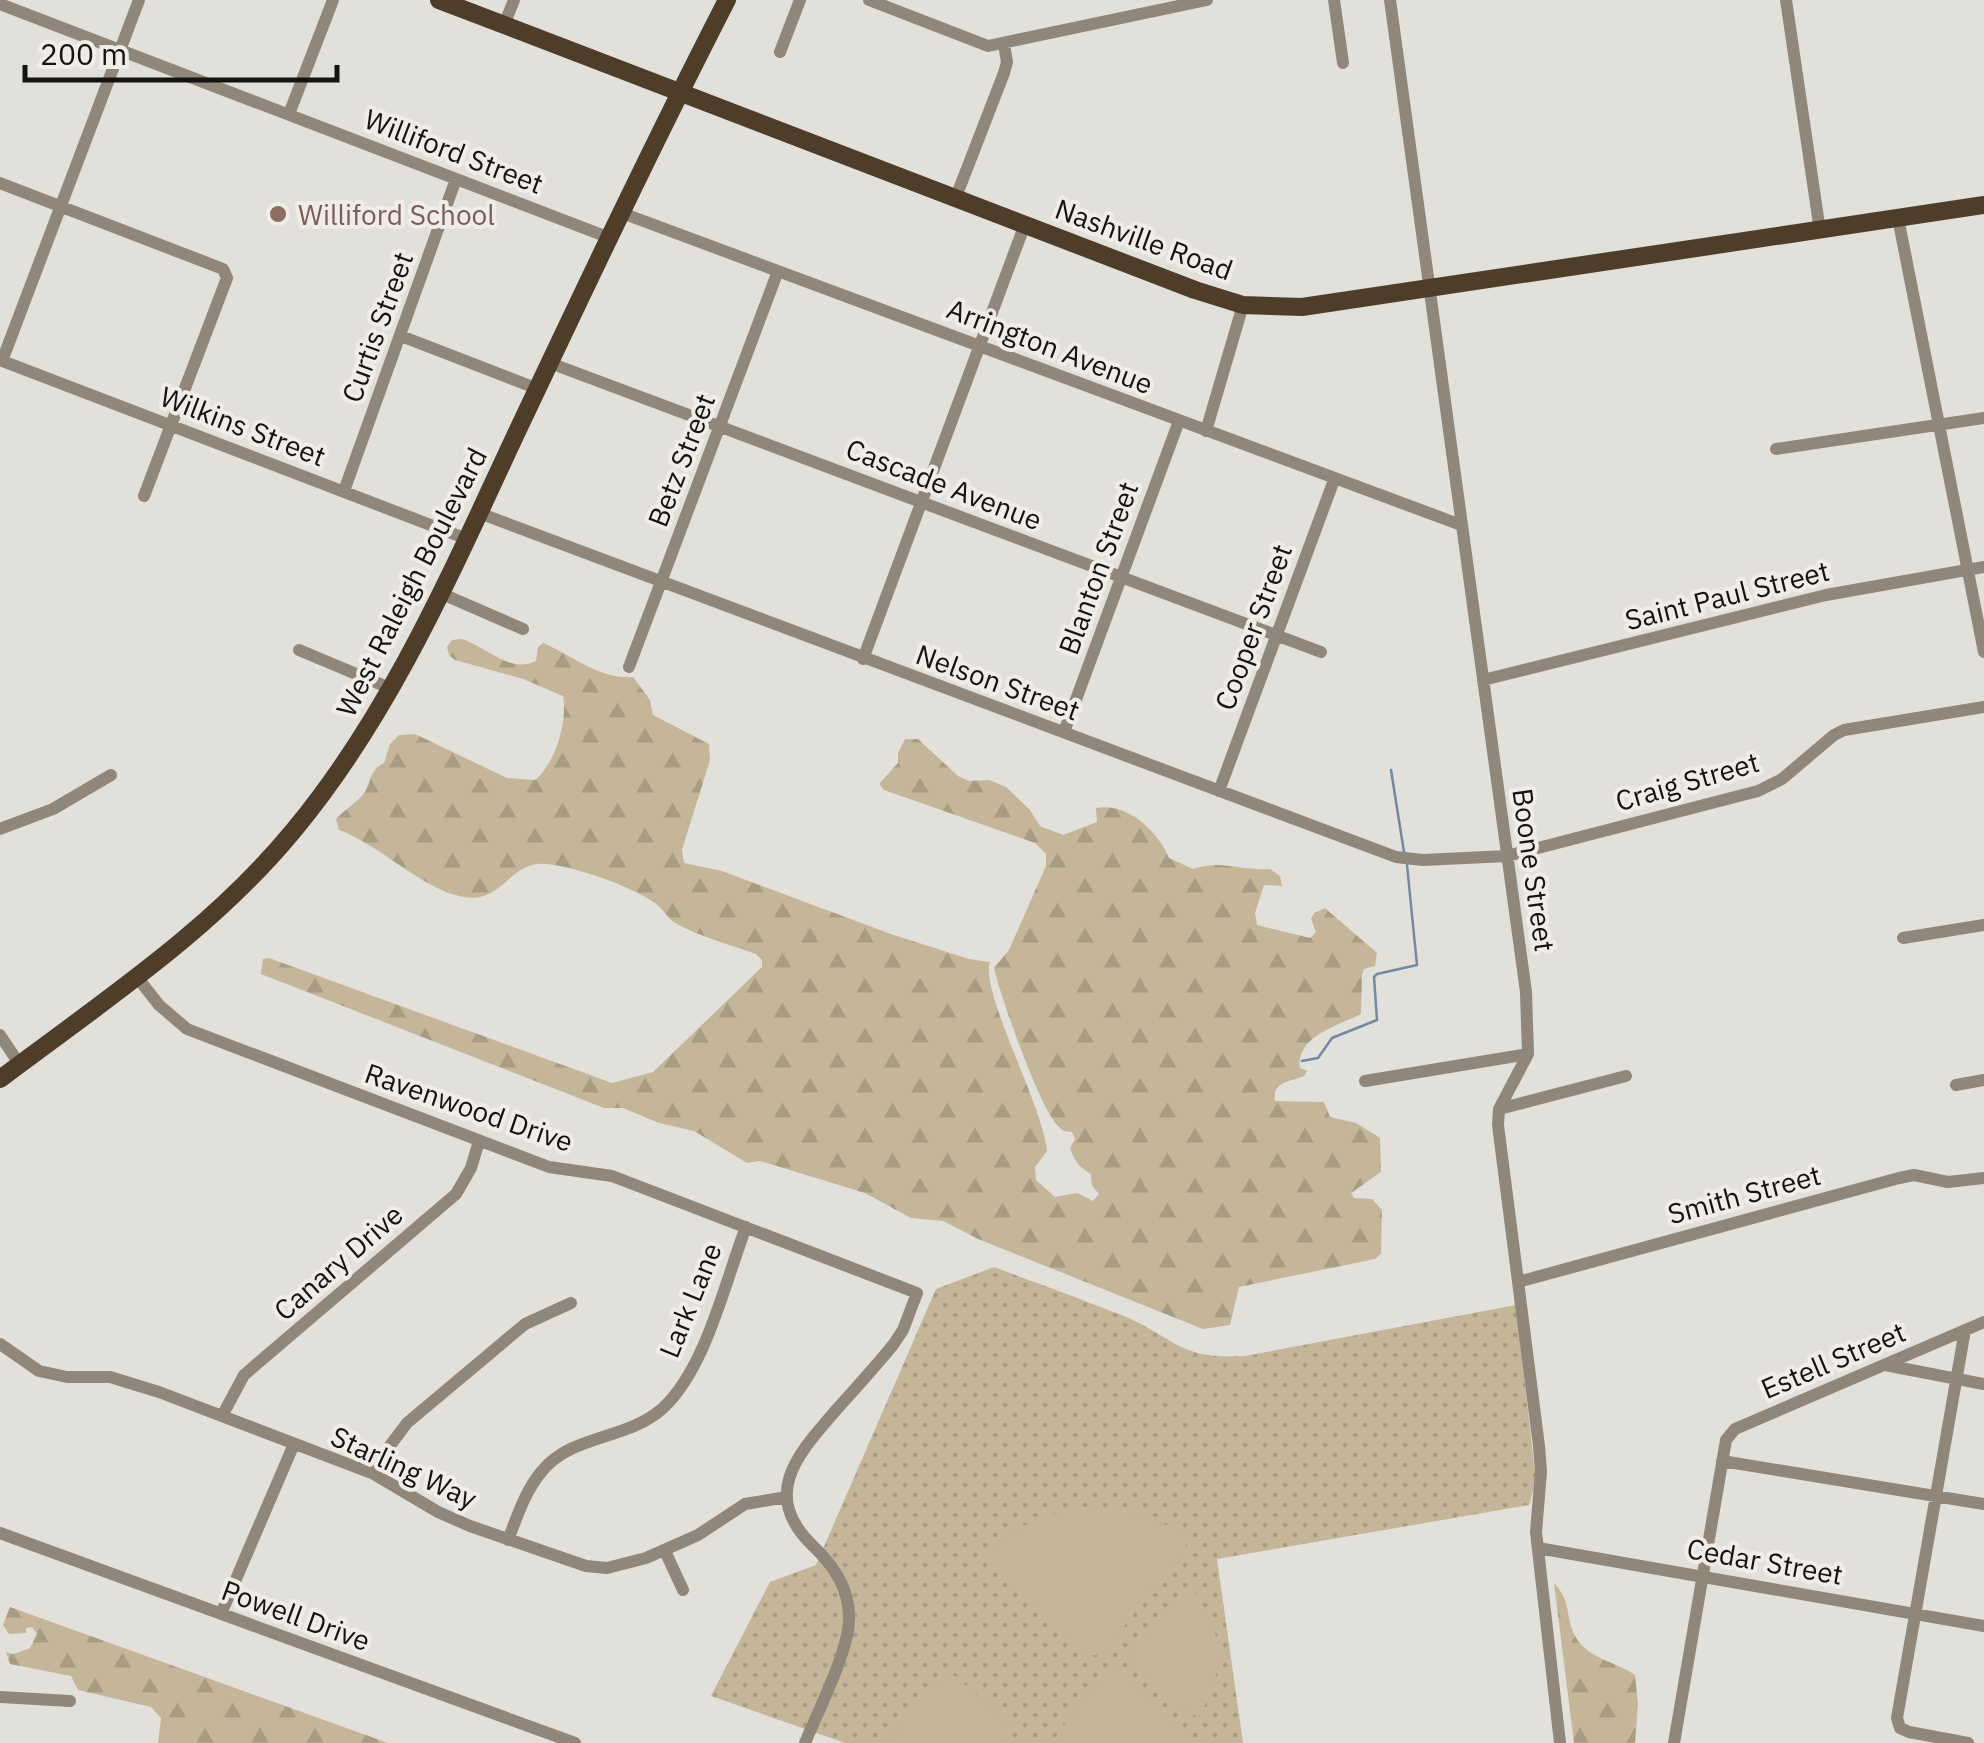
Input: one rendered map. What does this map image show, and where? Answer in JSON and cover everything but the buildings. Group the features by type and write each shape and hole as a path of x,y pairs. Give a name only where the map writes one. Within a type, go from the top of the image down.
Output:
{"main road":[{"name":"Nashville Road","path":"439,0 1195,290 1243,305 1302,306 1430,290 1984,205"},
{"name":"West Raleigh Boulevard","path":"0,1080 209,919 293,831 363,737 392,689 467,538 727,0"}],"street":[{"path":"1,360 139,0"},
{"path":"290,114 333,0"},
{"path":"504,25 514,0"},
{"path":"780,52 800,0"},
{"path":"868,0 988,46 1207,0"},
{"path":"1334,0 1343,63"},
{"name":"Boone Street","path":"1390,0 1526,992 1528,1054 1499,1110"},
{"path":"1786,0 1820,231"},
{"name":"Williford Street","path":"0,4 610,238"},
{"path":"956,197 1004,73 1004,44"},
{"name":"Curtis Street","path":"344,491 456,179"},
{"path":"0,182 223,269 227,278 144,496"},
{"name":"Arrington Avenue","path":"622,213 1461,525"},
{"path":"1898,218 1984,652"},
{"path":"863,658 1025,224"},
{"name":"Betz Street","path":"630,668 778,270"},
{"path":"1206,431 1243,305"},
{"path":"400,336 538,388"},
{"name":"Wilkins Street","path":"1,360 467,538"},
{"name":"Cascade Avenue","path":"550,363 1321,652"},
{"path":"1776,449 1984,418"},
{"name":"Blanton Street","path":"1064,732 1179,422"},
{"name":"Cooper Street","path":"1219,791 1334,480"},
{"name":"Nelson Street","path":"479,513 1396,857 1423,860 1507,856"},
{"name":"Saint Paul Street","path":"1483,680 1826,595 1984,566"},
{"path":"440,592 523,629"},
{"path":"298,650 392,689"},
{"name":"Craig Street","path":"1507,856 1771,786 1844,730 1984,707"},
{"path":"0,829 53,809 111,775"},
{"path":"1903,938 1984,926"},
{"name":"Ravenwood Drive","path":"137,977 159,1005 187,1029 479,1142 549,1167 612,1176 916,1292 907,1321 893,1345 803,1448 787,1482 786,1497"},
{"path":"0,1035 20,1065"},
{"path":"1364,1081 1528,1054"},
{"path":"1560,1743 1538,1548 1541,1472 1499,1110 1626,1076"},
{"path":"1956,1086 1984,1080"},
{"name":"Canary Drive","path":"222,1416 244,1375 456,1194 471,1168 479,1142"},
{"name":"Smith Street","path":"1518,1282 1899,1178 1914,1175 1948,1182 1984,1178"},
{"name":"Lark Lane","path":"508,1540 532,1484 544,1468 572,1448 631,1429 649,1419 676,1392 696,1359 746,1227"},
{"path":"374,1474 407,1423 524,1324 571,1303"},
{"name":"Estell Street","path":"1722,1461 1726,1440 1736,1429 1984,1322"},
{"path":"1965,1330 1897,1718 1900,1728 1968,1743"},
{"name":"Starling Way","path":"0,1344 39,1371 67,1377 129,1380 374,1474 438,1512 561,1560 607,1568 666,1552 745,1504 786,1497"},
{"path":"1885,1365 1984,1384"},
{"path":"221,1614 294,1444"},
{"path":"1674,1743 1722,1461 1984,1504"},
{"path":"786,1497 792,1520 832,1563 841,1580 849,1618 840,1654 806,1743"},
{"name":"Powell Drive","path":"0,1533 575,1743"},
{"name":"Cedar Street","path":"1538,1548 1984,1626"},
{"path":"666,1552 684,1590"},
{"path":"0,1697 70,1701"}],"green space":[{"path":"462,639 517,664 536,661 538,647 543,643 598,671 633,677 650,700 653,715 709,744 710,760 682,850 684,863 722,871 891,934 990,962 994,998 1043,1131 1047,1151 1035,1167 1036,1180 1055,1197 1077,1193 1093,1201 1099,1194 1092,1186 1091,1174 1073,1157 1072,1132 1058,1126 1041,1098 994,968 1009,950 1046,866 1046,854 1035,843 884,790 879,784 898,763 905,739 918,739 958,776 969,781 989,780 1006,787 1040,826 1063,835 1097,822 1096,808 1108,807 1140,821 1169,858 1193,869 1212,865 1270,869 1280,876 1282,886 1264,885 1255,913 1257,925 1310,938 1316,932 1311,919 1314,913 1325,908 1377,953 1375,966 1364,969 1362,975 1361,1014 1311,1040 1300,1057 1300,1068 1307,1071 1304,1076 1283,1083 1276,1090 1275,1101 1324,1102 1330,1117 1356,1123 1380,1138 1381,1172 1351,1193 1354,1198 1372,1199 1382,1210 1381,1254 1375,1259 1239,1287 1230,1325 1203,1329 978,1239 943,1221 911,1218 865,1193 760,1161 747,1163 694,1131 659,1123 623,1108 604,1108 261,974 263,959 269,958 612,1083 653,1072 762,967 756,954 686,929 645,897 588,873 534,865 486,895 459,896 430,884 339,830 336,819 364,794 374,771 384,763 390,744 399,735 415,734 507,778 535,780 549,764 562,729 563,696 523,679 455,660 447,647 452,640"},
{"path":"994,1267 1124,1316 1180,1346 1206,1355 1245,1356 1516,1305 1536,1481 1529,1505 1217,1559 1243,1743 845,1743 711,1696 770,1582 816,1565 936,1289"},
{"path":"1098,1505 1149,1516 1192,1538 1103,1654 1085,1656 982,1559 1008,1536 1034,1521"},
{"path":"1554,1583 1564,1598 1579,1642 1591,1653 1635,1675 1635,1743 1574,1743"},
{"path":"1189,1584 1209,1618 1218,1650 1214,1682 1198,1718 1130,1663 1128,1653"},
{"path":"10,1607 388,1743 158,1743 161,1718 151,1707 78,1690 71,1676 10,1664 6,1652 13,1654 30,1648 37,1634 32,1627 26,1628 26,1633 9,1634 3,1625"},
{"path":"1104,1672 1120,1672 1197,1743 1051,1743"},
{"path":"944,1673 955,1676 1016,1728 1005,1743 895,1743 890,1738"}],"waterway":[{"path":"1391,770 1404,852"},
{"path":"1302,1061 1318,1058 1332,1038 1377,1020 1377,974 1417,965 1407,865"}],"place":[{"name":"Williford School","path":"278,214"}]}
